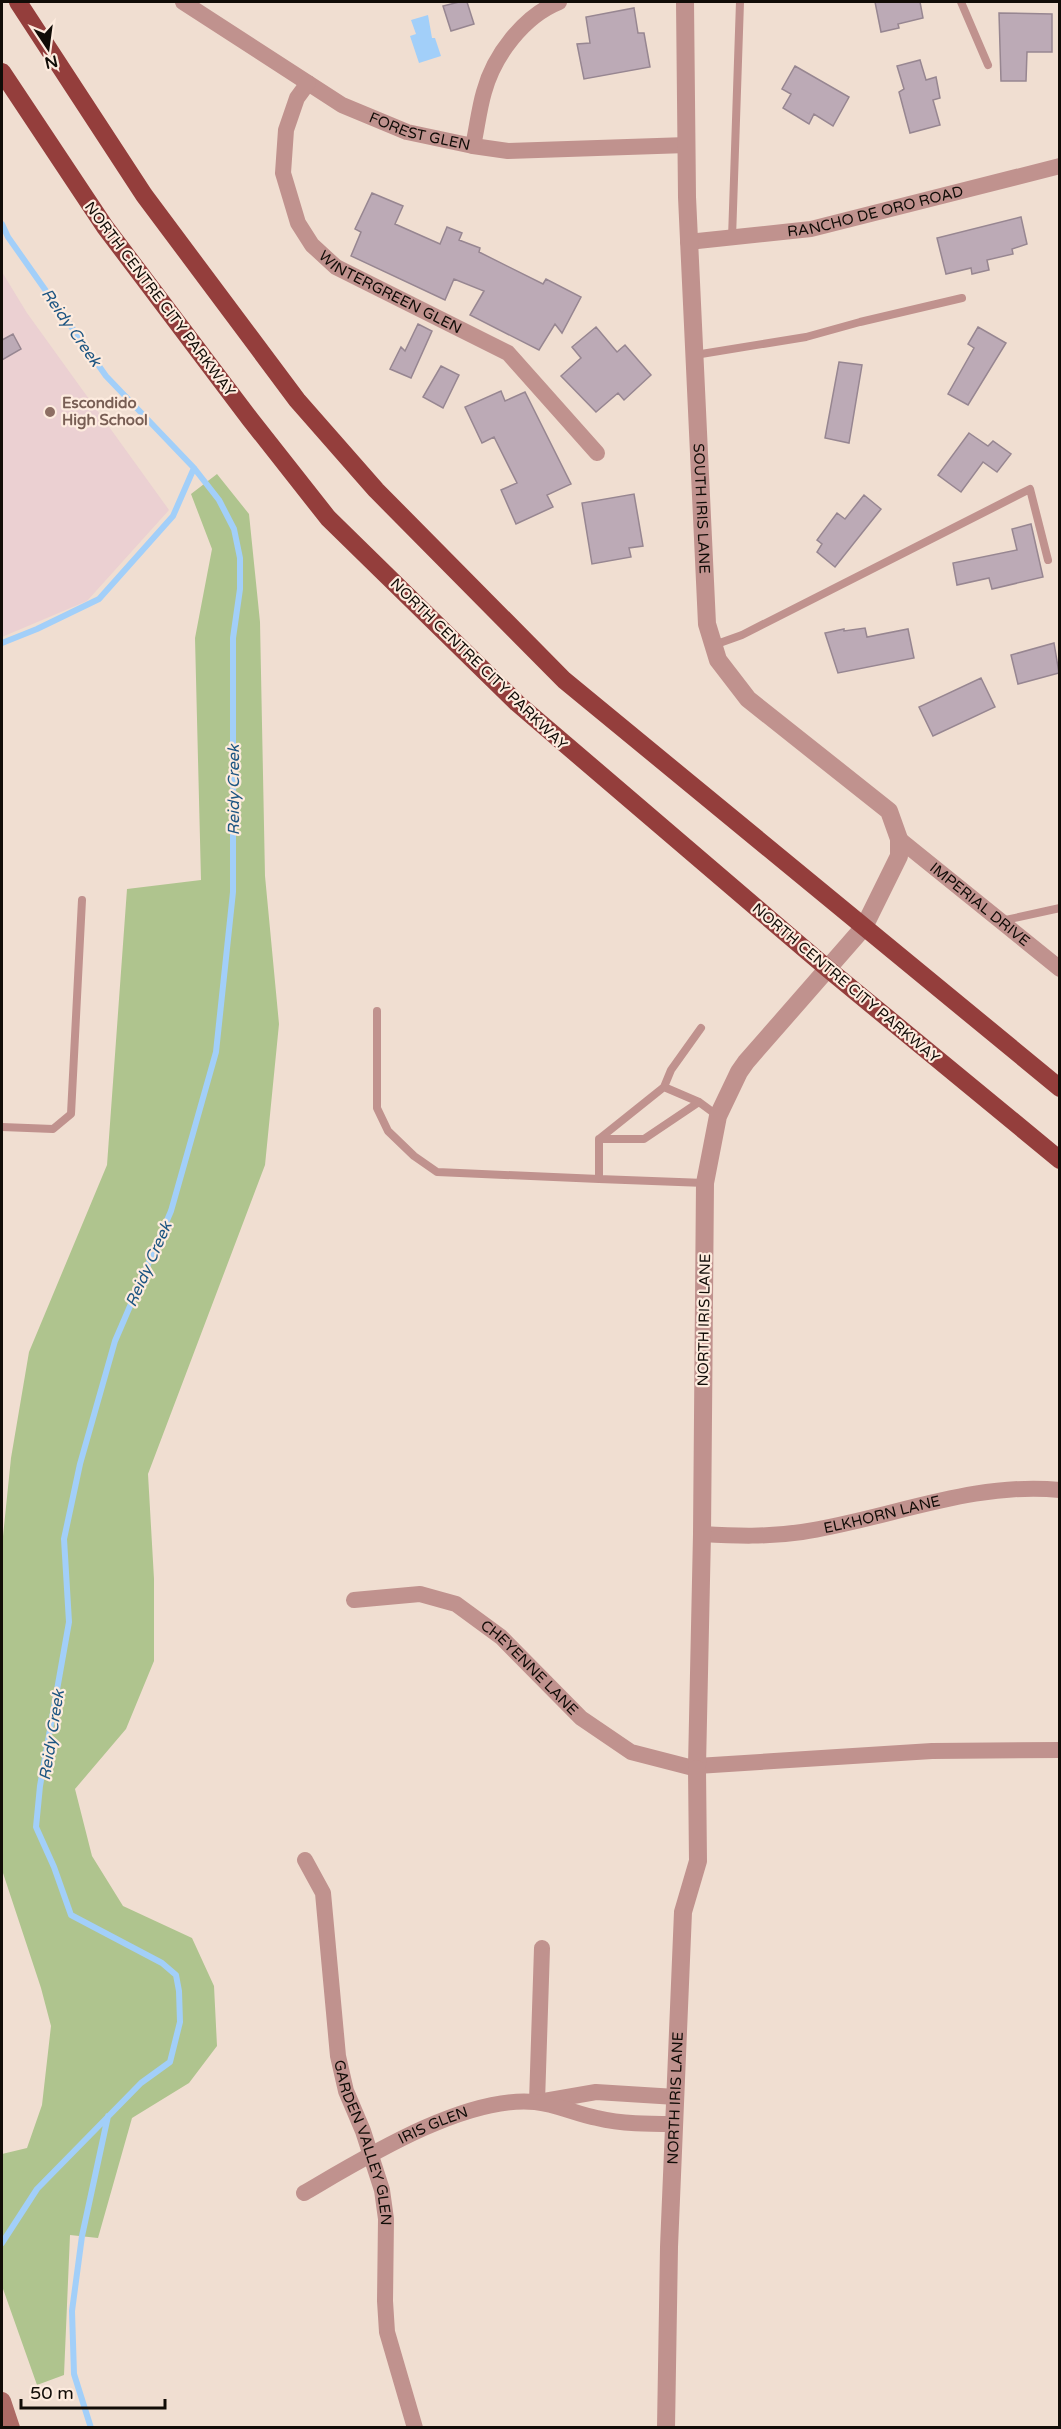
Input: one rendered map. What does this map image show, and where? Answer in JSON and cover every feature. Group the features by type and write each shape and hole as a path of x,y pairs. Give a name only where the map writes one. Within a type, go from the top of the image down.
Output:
{"highway":[{"path":"18,2 144,195 297,400 376,490 564,680 1059,1088"},
{"name":"NORTH CENTRE CITY PARKWAY","path":"2,72 105,227 328,518 517,704 627,800 1059,1160"}],"main road":[{"path":"2,2401 12,2427"}],"street":[{"name":"FOREST GLEN","path":"183,2 342,105 407,132 508,151 687,145"},
{"path":"474,146 484,92 495,63 522,28 546,7 559,2"},
{"name":"SOUTH IRIS LANE","path":"685,2 688,242 707,624 718,660 748,699 889,811 899,839"},
{"name":"WINTERGREEN GLEN","path":"308,82 297,98 285,130 283,173 298,223 312,245 336,267 508,352 597,453"},
{"name":"RANCHO DE ORO ROAD","path":"688,242 811,229 1059,166"},
{"path":"864,927 899,856 899,839"},
{"name":"IMPERIAL DRIVE","path":"899,839 1059,969"},
{"name":"NORTH IRIS LANE","path":"666,2427 674,2124 683,1912 698,1862 697,1768 705,1184 718,1116 739,1072 773,1028 864,927"},
{"name":"ELKHORN LANE","path":"702,1534 753,1537 804,1532 997,1490 1059,1490"},
{"name":"CHEYENNE LANE","path":"354,1600 420,1594 456,1604 501,1637 581,1718 631,1752 697,1768 932,1751 1059,1750"},
{"name":"GARDEN VALLEY GLEN","path":"305,1860 323,1893 338,2056 346,2091 382,2190 386,2219 387,2332 415,2427"},
{"path":"537,2102 542,1948"},
{"name":"IRIS GLEN","path":"537,2102 596,2092 676,2097"},
{"name":"IRIS GLEN","path":"304,2193 370,2155 477,2107 515,2101 537,2102 606,2120 674,2124"}],"lane":[{"path":"732,238 740,2"},
{"path":"961,2 988,65"},
{"path":"695,355 806,337 962,298"},
{"path":"714,645 742,636 1030,489 1048,560"},
{"path":"2,1127 53,1129 70,1114 82,900"},
{"path":"1000,921 1059,908"},
{"path":"377,1011 377,1108 388,1131 414,1156 437,1172 705,1184"},
{"path":"598,1139 664,1087 671,1070 700,1028"},
{"path":"664,1087 699,1102 718,1116"},
{"path":"598,1139 644,1139 699,1102"},
{"path":"598,1139 599,1179"}],"shaded area":[{"name":"Escondido High School","path":"2,272 27,313 169,510 87,601 2,637"}],"green space":[{"path":"217,474 249,514 260,622 265,876 279,1024 265,1165 148,1474 154,1579 154,1661 126,1729 75,1789 92,1856 123,1906 192,1938 214,1986 217,2046 189,2083 132,2118 98,2238 70,2235 64,2375 37,2385 2,2286 2,2154 27,2148 42,2105 51,2026 41,1988 2,1870 2,1546 11,1458 29,1352 107,1165 127,889 201,880 195,638 212,549 191,494"}],"water":[{"path":"428,15 432,38 435,38 441,56 419,63 410,36 416,34 411,20"}],"building":[{"path":"467,2 474,24 451,31 443,6"},
{"path":"875,2 920,2 923,18 898,24 899,28 881,32"},
{"path":"634,8 638,33 644,33 650,67 584,79 577,44 590,43 586,17"},
{"path":"999,13 1052,14 1052,52 1027,52 1026,81 1001,81"},
{"path":"920,60 926,80 936,77 940,98 933,100 940,125 910,133 899,92 904,89 897,66"},
{"path":"795,66 849,97 833,126 814,114 809,124 783,108 791,94 782,89"},
{"path":"372,193 403,206 395,224 440,244 447,227 462,233 459,240 480,248 479,252 543,284 546,279 581,297 562,333 555,324 539,350 470,315 484,291 454,279 445,300 351,256 361,232 355,229"},
{"path":"1021,217 1027,244 1012,249 1013,254 987,260 989,270 972,274 971,268 946,274 937,238"},
{"path":"418,324 432,331 411,378 390,369 401,347 405,351"},
{"path":"596,327 617,352 625,345 651,375 624,400 618,393 596,412 561,376 581,358 572,347"},
{"path":"978,327 1006,343 968,405 948,394 974,348 968,344"},
{"path":"13,334 21,349 2,360 2,340"},
{"path":"839,362 862,365 849,443 825,438"},
{"path":"441,366 459,375 443,408 423,397"},
{"path":"501,391 505,401 525,392 571,484 547,495 553,507 516,524 501,490 517,483 494,437 482,443 465,407"},
{"path":"969,433 988,446 993,441 1011,454 997,472 983,462 961,492 938,475"},
{"path":"634,494 643,546 629,548 631,557 592,564 582,503"},
{"path":"864,495 881,509 835,567 817,552 822,544 817,540 837,513 845,519"},
{"path":"1031,524 1043,577 992,589 989,578 957,585 953,563 1017,550 1012,529"},
{"path":"865,628 867,637 908,629 914,658 838,673 825,633"},
{"path":"1054,643 1059,673 1018,684 1011,655"},
{"path":"981,678 995,707 933,736 919,707"}],"waterway":[{"name":"Reidy Creek","path":"2,224 8,237 106,376 194,468 219,500 234,529 240,558 240,589 233,638 233,892 216,1052 171,1211 115,1341 80,1464 64,1539 69,1622 40,1786 36,1827 54,1867 71,1915 162,1963 176,1975 180,2022 170,2062 141,2083 37,2189 2,2243"},
{"path":"2,643 99,599 173,516 194,468"},
{"path":"91,2428 74,2374 72,2311 82,2236 108,2116"}],"place":[{"name":"Escondido High School","path":"50,412"}]}
